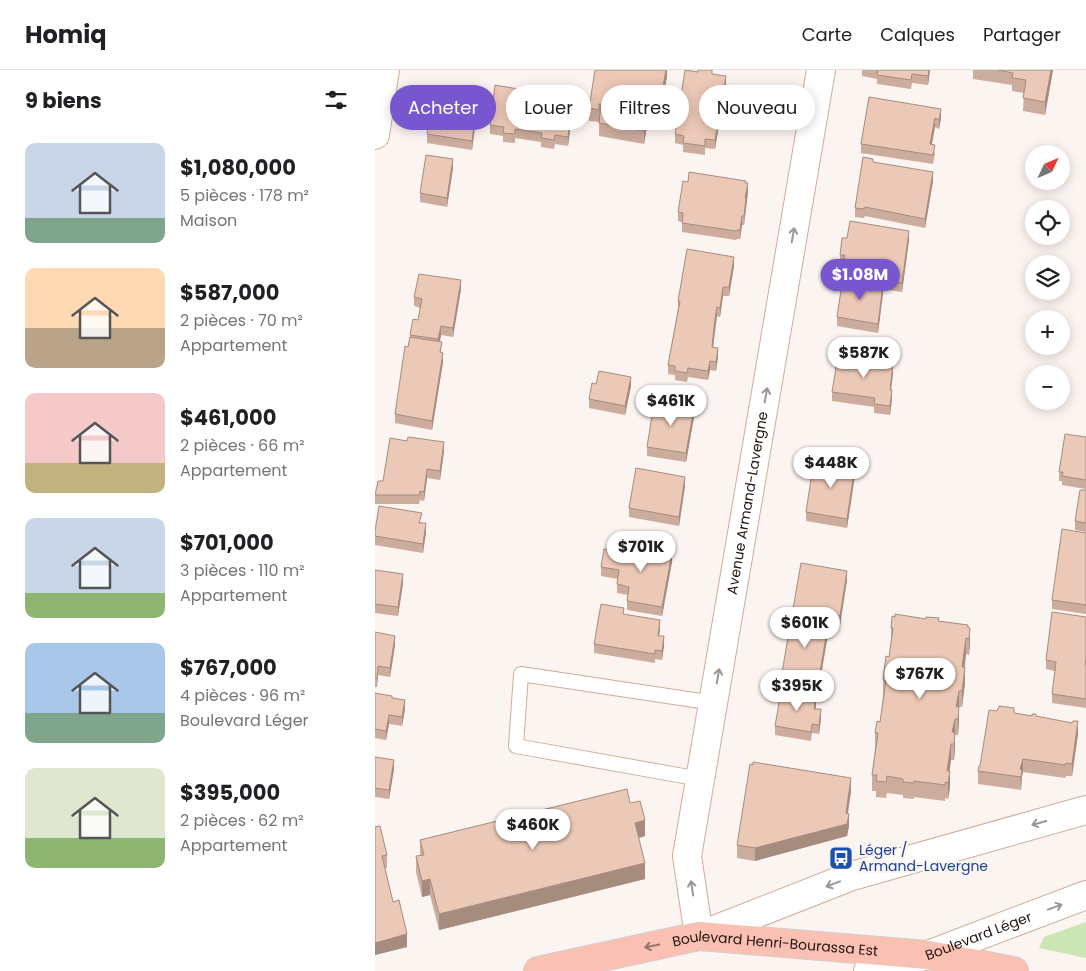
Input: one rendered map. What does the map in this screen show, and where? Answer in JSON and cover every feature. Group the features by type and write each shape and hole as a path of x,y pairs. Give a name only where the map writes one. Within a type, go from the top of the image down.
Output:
{"main road":[{"name":"Boulevard Henri-Bourassa Est","path":"538,971 699,936 928,954 1013,971"}],"street":[{"path":"375,135 385,70"},
{"name":"Avenue Armand-Lavergne","path":"699,936 687,856 821,70"},
{"path":"699,936 853,876 1086,810"},
{"name":"Boulevard Léger","path":"868,971 928,954 1086,895"}],"lane":[{"path":"701,779 515,746 521,674 714,702"}],"green space":[{"path":"1086,922 1086,958 1039,948 1044,937"}],"building":[{"path":"595,70 666,70 663,85 601,85 601,104 599,104 599,110 591,108"},
{"path":"685,70 698,72 698,70 712,70 712,74 726,76 724,85 699,85 699,130 717,130 715,140 705,139 705,146 683,143 684,136 675,134 676,130 689,130 689,85 683,85"},
{"path":"878,70 929,70 928,76 912,74 911,80 877,75"},
{"path":"998,70 1051,70 1045,102 1023,98 1026,80 1012,78 1013,73"},
{"path":"496,85 506,87 506,130 515,130 515,134 503,133 504,127 496,126"},
{"path":"869,97 941,109 939,120 935,118 930,144 935,145 933,155 861,144"},
{"path":"601,104 601,123 599,123"},
{"path":"427,130 473,130 472,141 427,134"},
{"path":"522,130 569,130 568,137 555,135 554,140 541,138 542,133"},
{"path":"426,155 453,159 447,198 420,193"},
{"path":"863,157 873,159 873,162 933,172 925,219 865,207 864,209 855,208"},
{"path":"689,172 746,181 745,183 748,183 744,216 742,216 740,230 682,223 683,213 678,212 683,181 688,182"},
{"path":"850,221 909,231 902,283 842,273 845,255 840,255 842,238 847,238"},
{"path":"687,249 734,257 729,287 723,287 720,308 717,307 712,347 718,348 716,362 710,361 708,371 688,368 687,373 675,371 675,366 668,365"},
{"path":"419,274 461,280 453,328 441,326 438,339 410,335 413,319 418,320 422,299 414,297"},
{"path":"843,277 883,285 878,324 837,317"},
{"path":"410,337 442,342 440,352 443,353 432,421 395,414 405,346 408,347"},
{"path":"838,355 893,364 890,406 874,404 875,398 832,392"},
{"path":"599,371 631,377 625,406 589,399 592,383 596,384"},
{"path":"680,402 689,403 694,408 686,453 647,447 654,403 670,406"},
{"path":"1065,434 1086,437 1086,480 1062,476 1063,472 1059,472"},
{"path":"408,437 444,442 440,471 427,469 424,492 420,491 419,495 375,495 378,481 383,481 390,438 407,441"},
{"path":"814,460 855,466 847,519 806,512"},
{"path":"636,468 685,477 679,517 629,508"},
{"path":"1080,490 1086,490 1086,523 1075,521"},
{"path":"379,506 422,513 419,523 426,523 423,544 375,536"},
{"path":"1062,529 1086,533 1086,605 1052,600"},
{"path":"624,544 672,553 662,607 627,601 629,587 617,584 619,570 601,567 604,549 622,552"},
{"path":"801,563 847,571 840,616 793,609"},
{"path":"375,570 403,574 398,607 375,604"},
{"path":"601,604 624,608 623,614 660,620 658,636 664,636 662,651 655,650 655,654 594,644"},
{"path":"1052,612 1086,617 1086,699 1052,694 1056,662 1046,660"},
{"path":"895,614 926,619 926,617 939,618 938,621 968,625 968,628 970,628 969,639 966,638 962,667 965,667 962,691 959,691 956,707 959,706 958,719 955,719 952,732 955,733 954,744 951,744 947,771 950,771 948,783 945,782 945,785 914,781 914,783 903,782 903,779 887,776 886,782 876,781 877,775 872,775 878,733 875,733 877,721 880,722 886,681 883,680 886,656 889,657 893,628 891,628 892,616 895,617"},
{"path":"791,619 828,625 819,678 782,673"},
{"path":"375,632 395,636 390,668 378,666 377,678 375,678"},
{"path":"781,692 816,697 814,709 821,709 819,725 812,724 811,732 775,726"},
{"path":"375,693 405,700 402,717 389,715 386,731 375,729"},
{"path":"999,706 1014,708 1014,713 1032,716 1032,714 1036,714 1036,716 1072,723 1073,721 1078,721 1072,764 1066,763 1065,765 1023,759 1020,769 1022,770 1021,777 978,771 989,710 997,711"},
{"path":"375,757 394,760 389,790 375,788"},
{"path":"753,762 851,778 846,813 849,814 847,824 755,848 737,845 750,764 753,765"},
{"path":"627,789 630,803 640,801 645,820 635,823 645,863 439,914 430,879 422,881 416,856 424,855 420,840"},
{"path":"380,826 387,855 382,856 393,902 399,900 407,934 375,943 375,827"}],"place":[{"name":"Léger / Armand-Lavergne","path":"841,858"}]}
